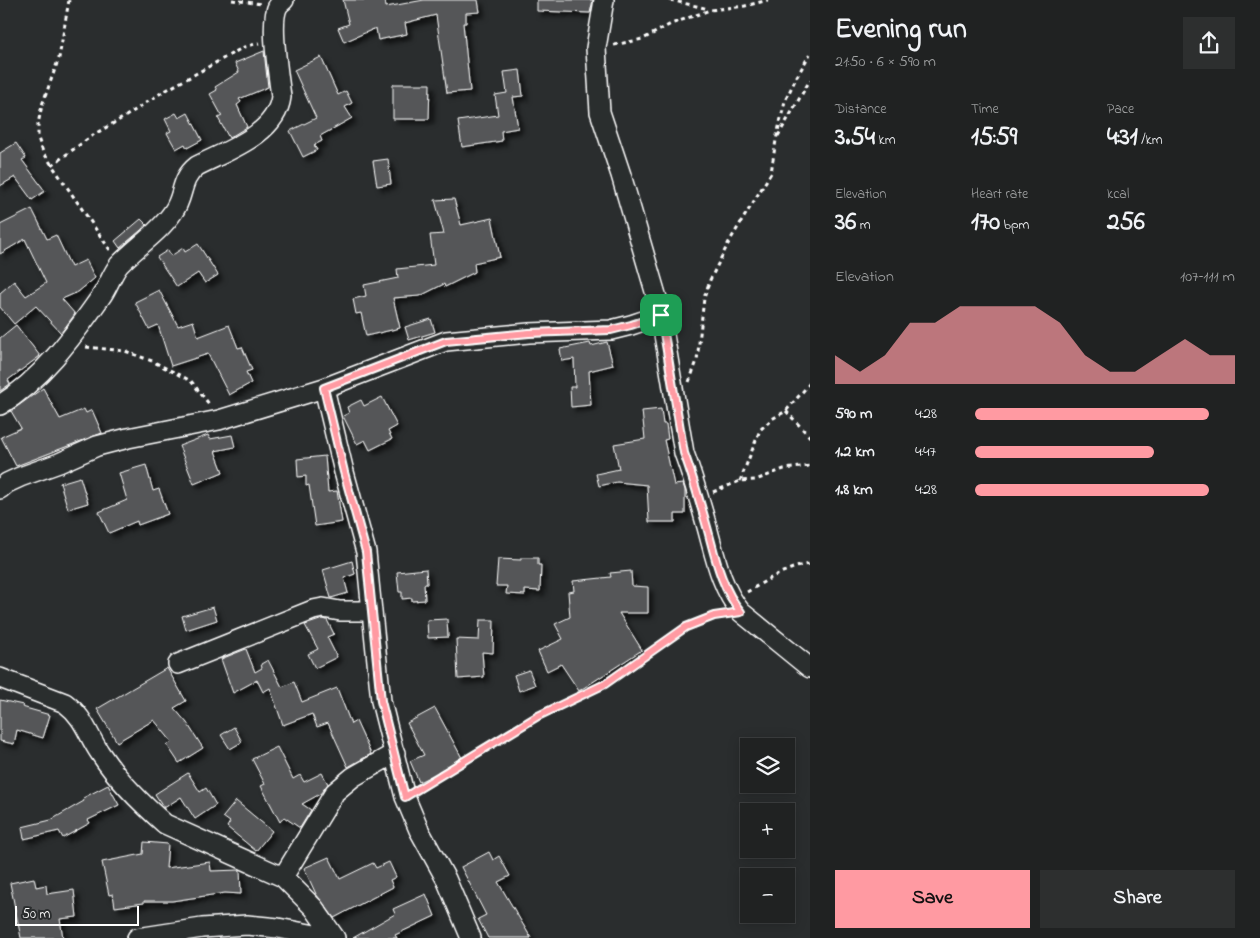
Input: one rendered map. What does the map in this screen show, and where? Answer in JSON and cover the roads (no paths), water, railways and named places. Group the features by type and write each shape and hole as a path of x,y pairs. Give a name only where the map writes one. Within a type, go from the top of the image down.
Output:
{"street":[{"path":"604,0 596,48 600,112 622,175 661,315 684,453 721,576 736,606 810,668"},
{"path":"0,405 32,383 100,298 120,264 167,221 174,211 190,171 247,141 267,126 273,118 280,107 281,97 274,38 281,3"},
{"path":"0,489 7,483 20,477 104,444 219,420 324,388 446,341 529,333 611,330 661,315"},
{"path":"324,388 366,552 370,575 371,611 381,701 405,797 419,830 446,879 471,938"},
{"path":"178,664 313,610 323,608 340,611 371,611"},
{"path":"0,678 65,703 74,710 84,723 99,752 118,778 165,824 283,877 314,908 333,938"},
{"path":"283,877 335,792 353,777 395,753"},
{"path":"137,938 202,928 246,925 278,928 333,938"}]}
